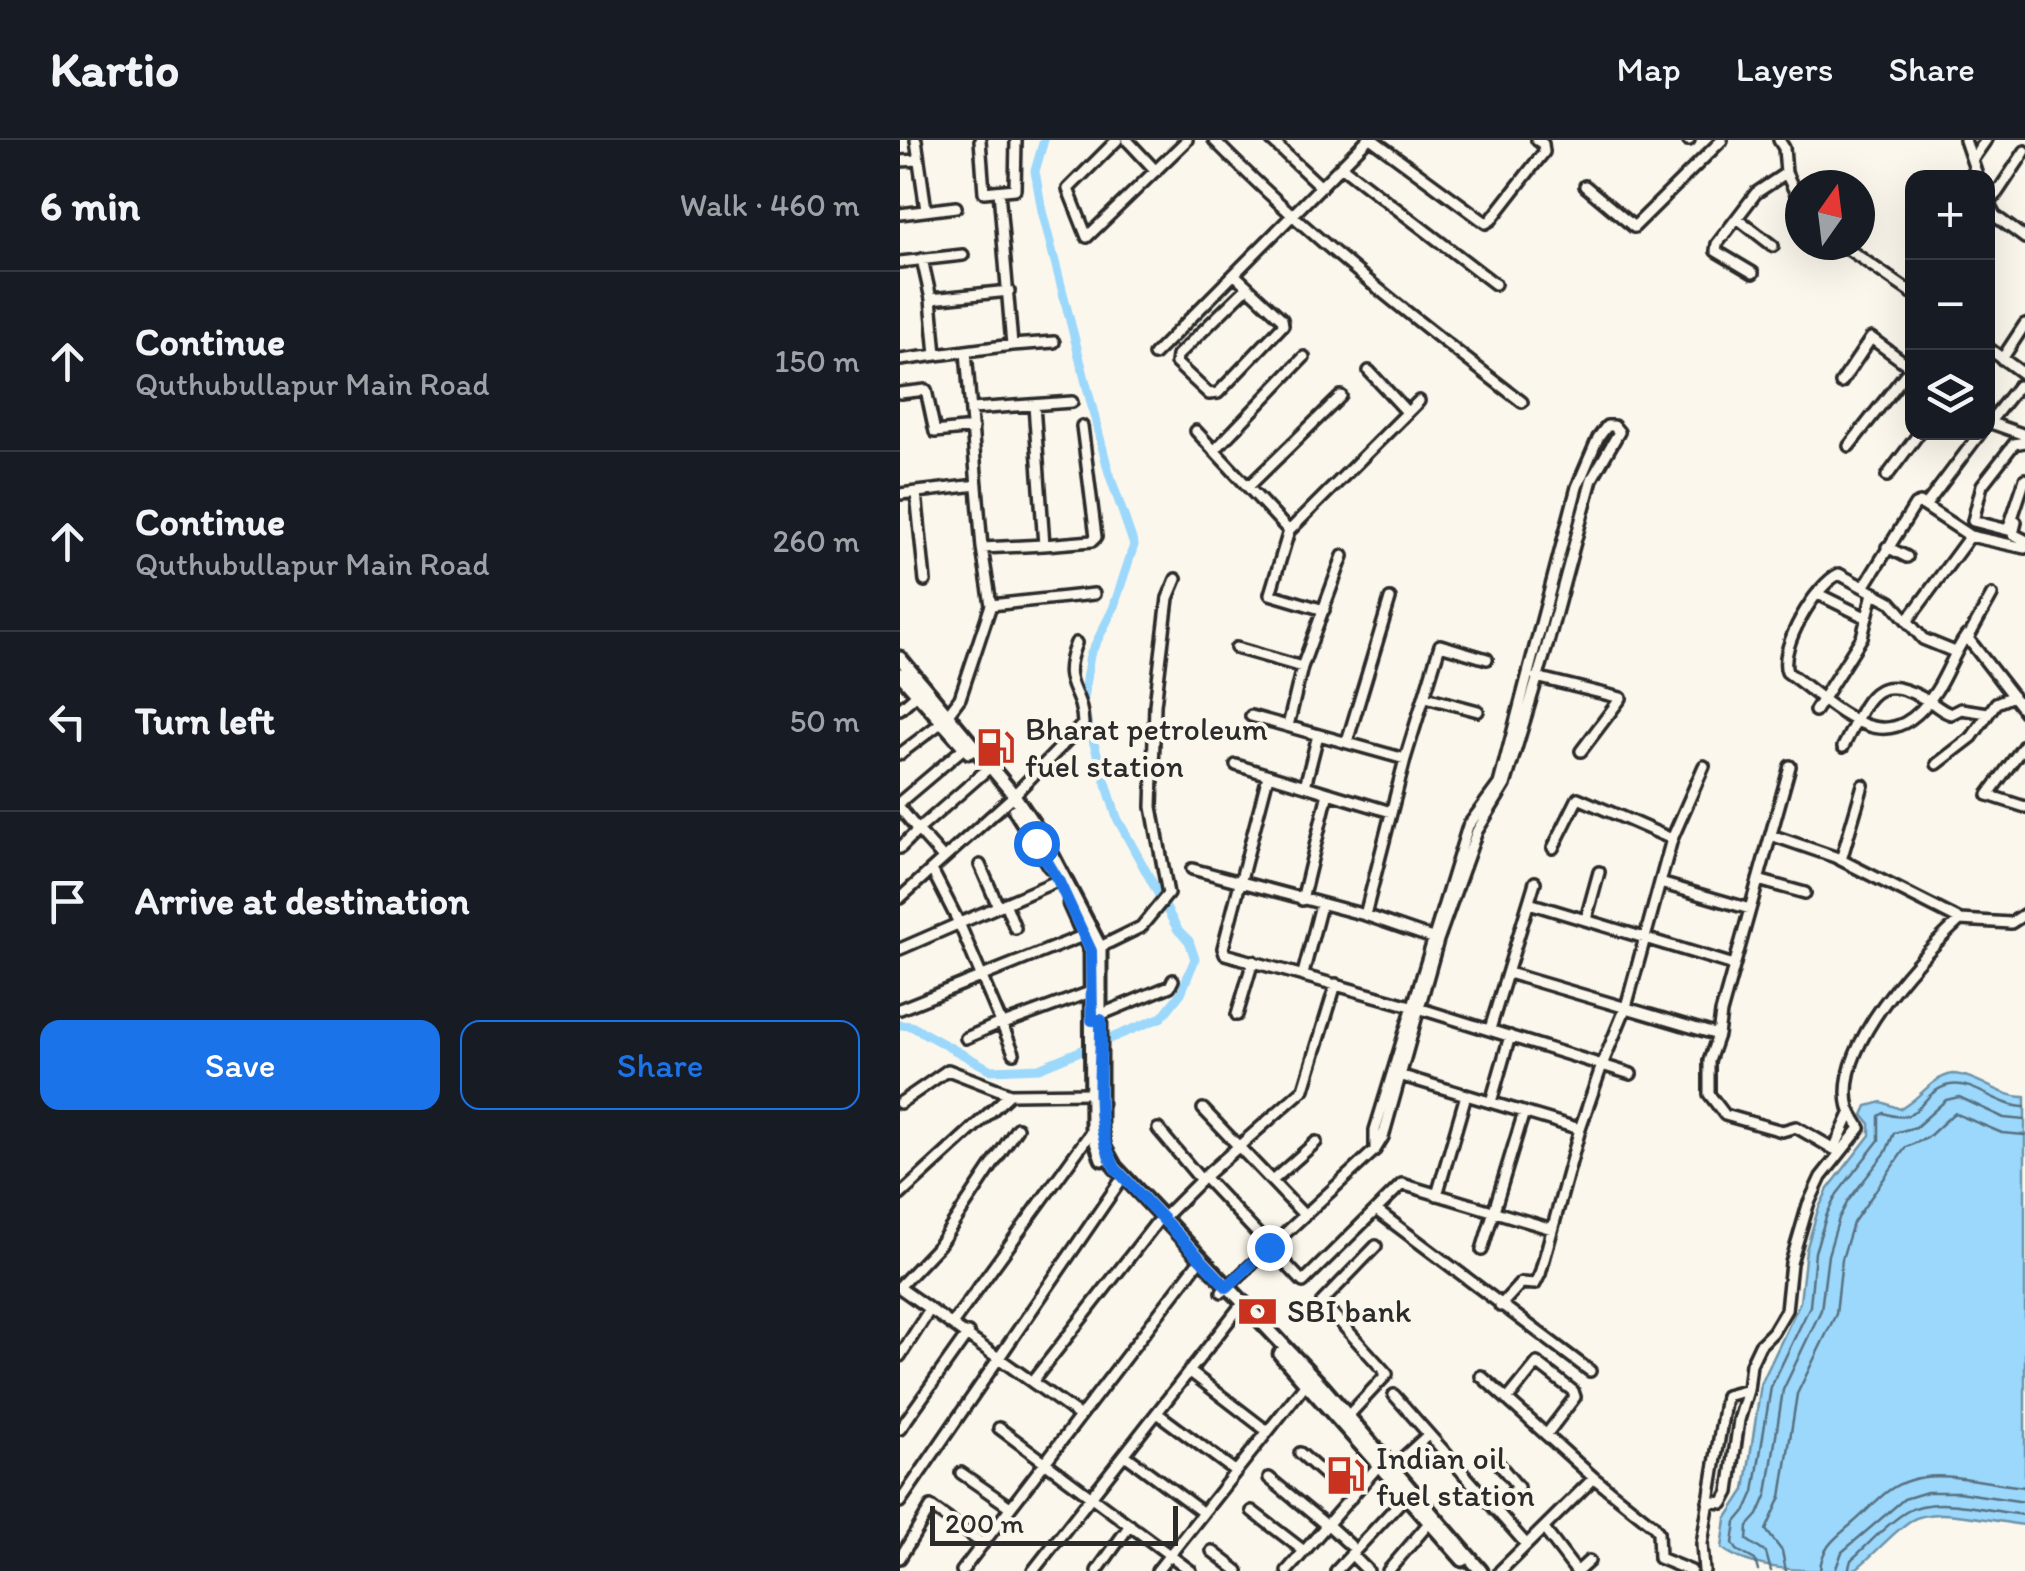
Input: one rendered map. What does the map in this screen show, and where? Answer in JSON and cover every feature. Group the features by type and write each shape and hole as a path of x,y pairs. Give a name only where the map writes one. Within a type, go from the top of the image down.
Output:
{"main road":[{"path":"900,658 1043,838 1100,947 1096,1072 1100,1128 1115,1168 1196,1265 1225,1290 1473,1571"},
{"path":"900,674 946,718 965,746 988,768"},
{"path":"1011,798 1085,935 1091,951 1098,1018"},
{"path":"1096,1072 1092,1131 1098,1151 1120,1183 1322,1386 1482,1571"}],"street":[{"path":"916,140 926,210"},
{"path":"980,140 984,192 1015,189 1016,140"},
{"path":"1117,140 1068,189 1084,236 1090,237 1186,140"},
{"path":"1126,140 1156,171"},
{"path":"1214,140 1291,217 1378,292 1522,402"},
{"path":"1271,140 1321,187"},
{"path":"1154,355 1370,140 1486,222 1544,152 1538,140"},
{"path":"1586,186 1634,227 1722,140"},
{"path":"1965,140 1975,170"},
{"path":"1972,160 1986,140"},
{"path":"1784,143 1786,170"},
{"path":"1995,193 2025,151"},
{"path":"900,161 920,160"},
{"path":"1342,166 1495,284"},
{"path":"1752,273 1716,251 1716,244 1763,187 1785,173"},
{"path":"999,191 1012,345"},
{"path":"900,214 956,206"},
{"path":"1995,217 2024,234"},
{"path":"1737,218 1772,246"},
{"path":"900,262 963,254"},
{"path":"922,259 931,299 936,355"},
{"path":"1864,260 1905,288"},
{"path":"1234,274 1282,319 1283,325 1218,393 1209,394 1176,363 1177,356 1248,288"},
{"path":"931,299 1009,291"},
{"path":"2002,359 2025,324"},
{"path":"1842,383 1871,338 1905,362"},
{"path":"900,360 1054,342"},
{"path":"1991,350 2022,373 2025,359"},
{"path":"900,754 946,718 960,698 992,605 982,548 966,351"},
{"path":"1214,451 1304,357"},
{"path":"1369,371 1407,412"},
{"path":"1849,446 1905,376"},
{"path":"1995,414 2018,386"},
{"path":"900,393 926,390 934,432"},
{"path":"1248,487 1342,396"},
{"path":"1324,610 1270,594 1289,531 1419,400"},
{"path":"972,409 1072,402"},
{"path":"1034,405 1044,545"},
{"path":"982,548 1092,541 1096,537 1082,426"},
{"path":"1375,1150 1375,1130 1435,938 1474,826 1499,784 1577,486 1598,438 1607,426 1614,426 1618,432 1592,478 1505,785 1474,826"},
{"path":"1995,426 2024,436"},
{"path":"922,433 973,428"},
{"path":"1196,431 1289,531"},
{"path":"2024,436 1982,485 1973,521 2008,530 2025,479"},
{"path":"1887,476 1914,440"},
{"path":"1928,500 1975,440"},
{"path":"900,494 978,485"},
{"path":"2025,490 2013,532 2025,540"},
{"path":"916,492 925,581"},
{"path":"1815,711 1862,638 1868,590 1887,547 1914,505 1920,503 1970,536 2025,548"},
{"path":"1908,620 1970,536"},
{"path":"1887,547 1906,557"},
{"path":"1288,726 1302,667 1343,556"},
{"path":"1955,652 1923,639 1892,602 1838,574 1818,594 1790,639 1784,666 1787,672 1857,719 1880,730 1893,730 1916,717 1955,652 1968,638"},
{"path":"1100,947 1141,927 1168,894 1152,807 1155,705 1168,598 1176,579"},
{"path":"992,605 1094,594"},
{"path":"1818,594 1866,616"},
{"path":"1968,638 1992,595"},
{"path":"1347,742 1390,599"},
{"path":"1968,638 2025,712"},
{"path":"900,898 1011,798 1083,724 1068,676 1076,642"},
{"path":"1364,916 1440,645 1487,659"},
{"path":"1236,648 1302,667"},
{"path":"1536,677 1621,698 1581,751"},
{"path":"1843,746 1870,695 1884,686 1895,686 1951,714 1961,709 1988,713"},
{"path":"900,709 918,694"},
{"path":"1937,764 1972,736 1996,703 2013,696"},
{"path":"1426,698 1478,711"},
{"path":"1251,716 1405,759"},
{"path":"1305,786 1318,735"},
{"path":"2025,744 1988,795 2025,806"},
{"path":"943,858 900,805 965,746"},
{"path":"1236,766 1391,812"},
{"path":"1500,1306 1521,1283 1535,1284 1580,1128 1626,1007 1672,839 1704,766"},
{"path":"1790,766 1709,1061 1709,1094 1726,1115 1782,1131 1796,1127 1834,1149 1851,1112"},
{"path":"900,848 988,768"},
{"path":"1268,776 1224,952 1631,1074"},
{"path":"1841,860 1863,785"},
{"path":"1302,900 1328,793"},
{"path":"1553,848 1578,798 1672,839"},
{"path":"1771,835 1841,860 1960,920 2011,924 2025,914"},
{"path":"980,865 1015,928"},
{"path":"1192,869 1435,938"},
{"path":"932,870 1014,1053"},
{"path":"1586,920 1599,872"},
{"path":"900,949 1058,880"},
{"path":"1758,880 1805,893"},
{"path":"1490,1029 1535,882"},
{"path":"1660,883 1750,909"},
{"path":"1529,902 1734,965"},
{"path":"1303,974 1322,905"},
{"path":"1708,1500 1723,1503 1729,1492 1751,1364 1786,1310 1791,1264 1808,1206 1821,1177 1860,1128 1851,1112 1848,1078 1868,1029 1925,953 1960,920"},
{"path":"900,1010 1085,935"},
{"path":"1238,1015 1253,960"},
{"path":"1508,973 1718,1035"},
{"path":"1098,1018 1170,986 1174,980"},
{"path":"1032,1382 1159,1221 1304,1090 1336,984"},
{"path":"966,1038 1094,991"},
{"path":"1225,1290 1375,1150 1386,1130 1414,1007"},
{"path":"1490,1102 1510,1036"},
{"path":"900,1103 948,1070 1010,1094 1092,1093"},
{"path":"1399,1075 1580,1128"},
{"path":"900,1195 1010,1094"},
{"path":"1437,1195 1466,1095"},
{"path":"1204,1110 1304,1215"},
{"path":"1482,1250 1524,1112"},
{"path":"1018,1128 939,1244 900,1287 1080,1416"},
{"path":"1158,1129 1303,1282 1402,1184 1552,1229"},
{"path":"953,1324 1092,1131"},
{"path":"1272,1181 1316,1142"},
{"path":"900,1502 1120,1183"},
{"path":"1376,1210 1590,1371"},
{"path":"1347,1417 1387,1374 1322,1302 1376,1246"},
{"path":"962,1571 1196,1265"},
{"path":"1033,1571 1238,1308"},
{"path":"900,1356 930,1310"},
{"path":"900,1429 968,1334"},
{"path":"1507,1400 1537,1363 1573,1391 1575,1397 1546,1435"},
{"path":"1189,1372 1267,1430"},
{"path":"1481,1376 1594,1478 1653,1525 1658,1532 1659,1558 1691,1571"},
{"path":"1156,1571 1306,1382"},
{"path":"1704,1571 1702,1544 1726,1396 1748,1390"},
{"path":"1394,1395 1526,1544"},
{"path":"1157,1413 1235,1471"},
{"path":"999,1428 1191,1571"},
{"path":"1393,1467 1428,1435"},
{"path":"1300,1453 1351,1498"},
{"path":"1124,1455 1202,1512"},
{"path":"1494,1458 1518,1487 1496,1510"},
{"path":"1287,1571 1379,1465"},
{"path":"960,1473 1010,1508"},
{"path":"1269,1478 1327,1524 1368,1571"},
{"path":"1500,1571 1594,1478"},
{"path":"1336,1571 1350,1550 1407,1495"},
{"path":"900,1558 931,1506 983,1544"},
{"path":"1252,1511 1304,1552"},
{"path":"1388,1571 1429,1523"},
{"path":"1097,1571 1130,1526"},
{"path":"1544,1528 1577,1571 1589,1560"},
{"path":"1212,1551 1238,1571"}],"water":[{"path":"1952,1074 2025,1097 2025,1525 1950,1514 1921,1516 1849,1571 1781,1568 1734,1556 1722,1548 1726,1519 1745,1490 1761,1384 1800,1302 1806,1250 1818,1210 1828,1189 1870,1135 1870,1124 1863,1115 1867,1106 1882,1102 1900,1109 1937,1080"}],"waterway":[{"path":"900,1025 911,1026 991,1070 1039,1068 1162,1017 1181,993 1195,959 1189,941 1178,930 1117,818 1082,705 1090,655 1113,609 1134,545 1109,473 1042,211 1035,171 1044,140"}],"place":[{"name":"Bharat petroleum fuel station","path":"995,747"},
{"name":"SBI bank","path":"1257,1311"},
{"name":"Indian oil fuel station","path":"1346,1476"}],"route":[{"path":"1036,843 1091,951 1092,1020 1101,1020 1100,1128 1115,1168 1227,1287 1269,1247"}]}
